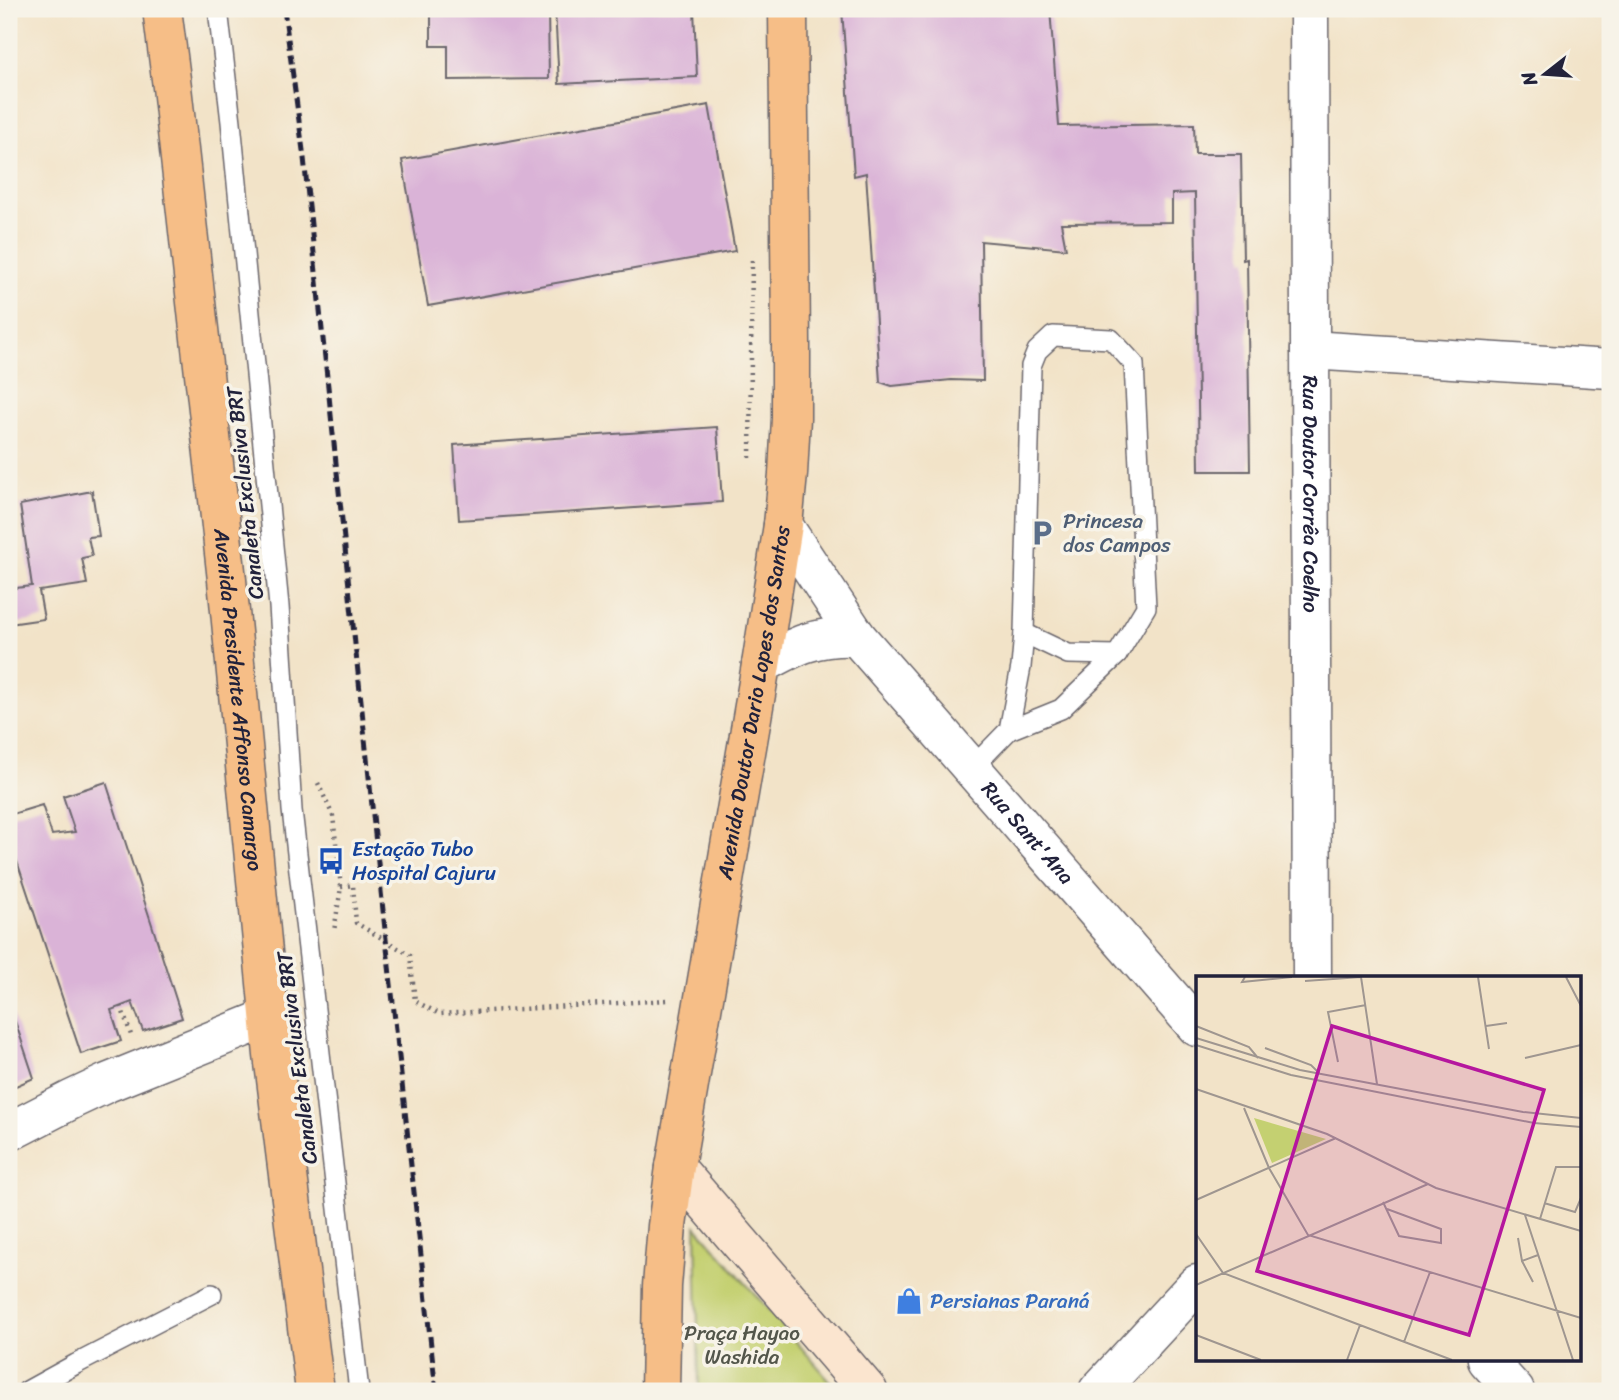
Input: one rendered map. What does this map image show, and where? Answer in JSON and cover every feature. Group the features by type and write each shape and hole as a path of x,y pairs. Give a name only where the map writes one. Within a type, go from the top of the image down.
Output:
{"main road":[{"name":"Avenida Presidente Affonso Camargo","path":"162,9 230,602 270,1017 313,1389"},
{"name":"Avenida Doutor Dario Lopes dos Santos","path":"660,1391 662,1286 675,1167 761,665 783,525 788,474 791,418 788,9"}],"street":[{"name":"Rua Doutor Corrêa Coelho","path":"1309,9 1312,976"},
{"path":"1310,350 1610,369"},
{"name":"Rua Sant'Ana","path":"783,525 857,637 1196,1026"},
{"path":"761,665 813,640 835,636 857,637"},
{"path":"9,1132 107,1083 270,1017"},
{"path":"675,1167 868,1391"},
{"path":"1098,1391 1196,1285"},
{"path":"1489,1362 1515,1391"}],"lane":[{"name":"Canaleta Exclusiva BRT","path":"218,9 279,606 292,810 359,1391"},
{"path":"972,768 1009,730 1061,709 1117,655 1146,607 1134,364 1111,339 1053,336 1037,351 1031,366 1024,634 1021,667 1009,730"},
{"path":"1024,634 1068,654 1117,655"},
{"path":"27,1391 212,1293"}],"path":[{"path":"750,469 752,246"},
{"path":"341,887 353,885 356,923 410,955 415,1001 440,1014 676,1000"}],"green space":[{"name":"Praça Hayao Washida","path":"696,1226 839,1391 699,1391"}],"building":[{"path":"431,9 548,9 549,79 448,80 448,46 431,46"},
{"path":"555,9 694,9 697,77 559,84"},
{"path":"842,9 1050,9 1059,126 1194,124 1195,154 1241,154 1243,260 1247,259 1250,471 1199,471 1195,193 1172,194 1172,222 1061,223 1066,249 981,241 983,381 951,380 892,386 880,382 866,173 854,176"},
{"path":"709,105 735,251 428,306 402,160"},
{"path":"717,427 722,502 459,520 454,445"},
{"path":"92,491 99,536 88,537 92,556 82,558 87,584 39,591 44,619 9,624 9,589 32,586 20,505"},
{"path":"106,782 182,1018 143,1031 132,1002 111,1010 121,1041 81,1054 9,837 9,815 42,805 52,835 75,832 63,796"},
{"path":"9,1003 34,1078 9,1089"}],"railway":[{"path":"284,9 304,158 436,1391"}],"place":[{"name":"Princesa dos Campos","path":"1042,533"},
{"name":"Estação Tubo Hospital Cajuru","path":"331,861"},
{"name":"Persianas Paraná","path":"909,1301"}]}
